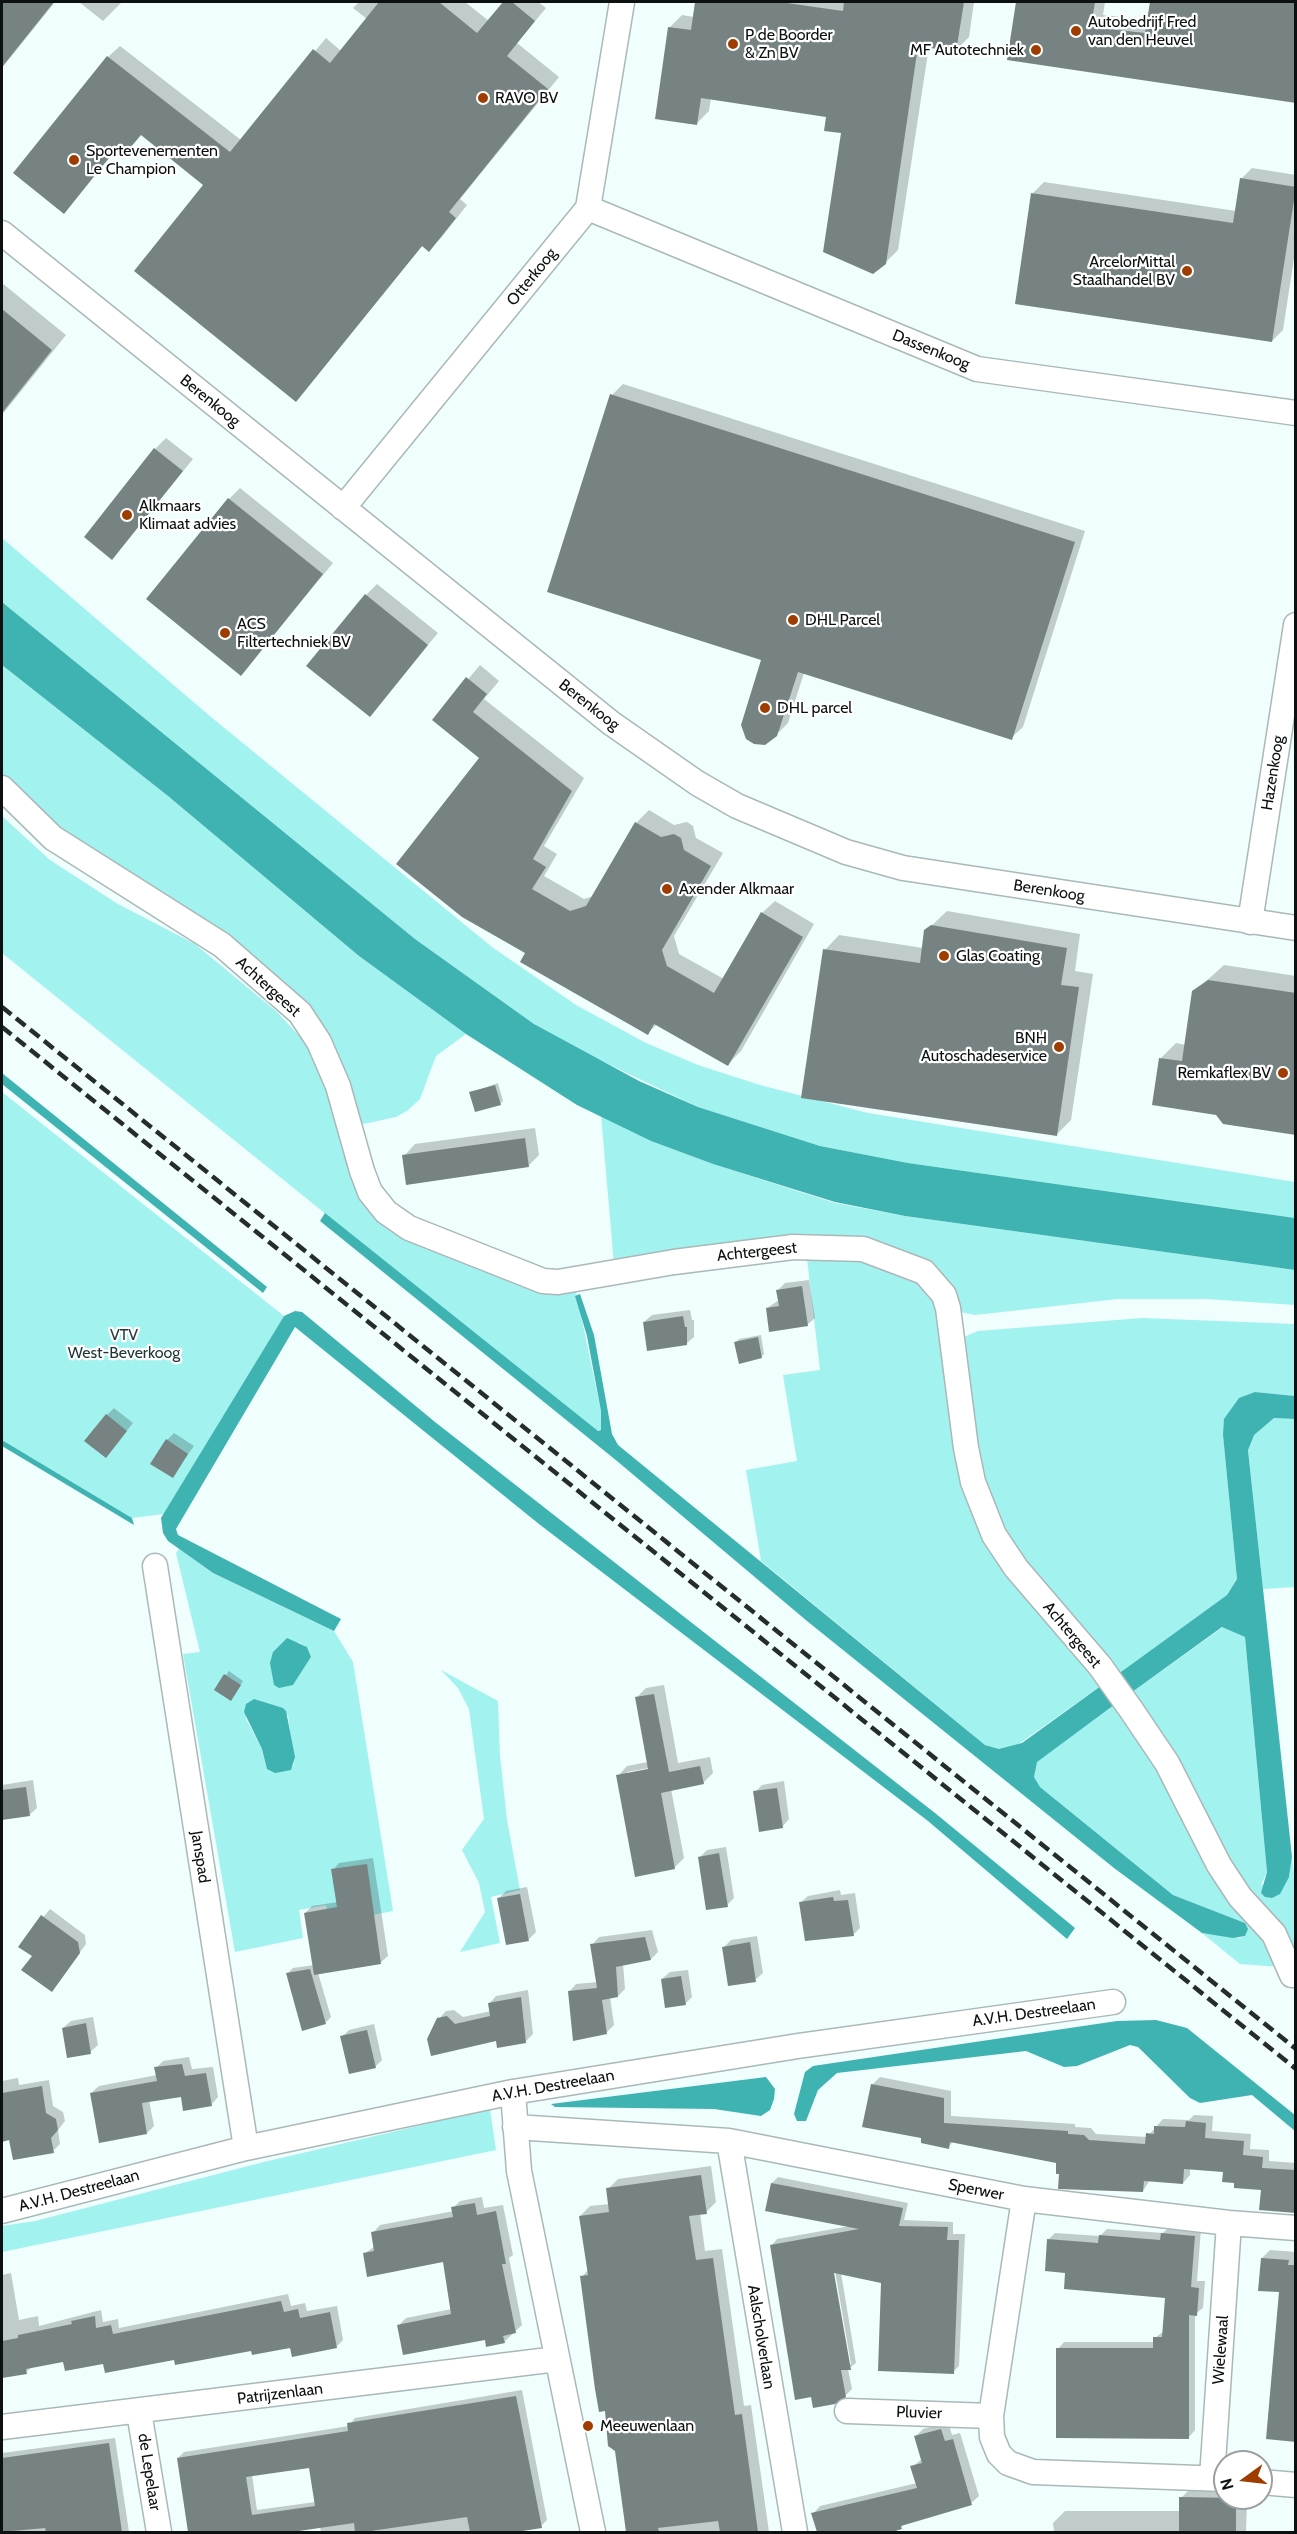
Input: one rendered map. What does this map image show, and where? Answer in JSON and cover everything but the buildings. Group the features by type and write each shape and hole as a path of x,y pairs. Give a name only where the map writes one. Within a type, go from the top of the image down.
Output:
{"street":[{"name":"Otterkoog","path":"343,508 588,208 622,2"},
{"name":"Dassenkoog","path":"588,208 977,369 1296,413"},
{"name":"Berenkoog","path":"2,233 656,757 737,806 776,825 846,852 903,868 1296,928"},
{"name":"Hazenkoog","path":"1250,922 1296,625"},
{"name":"Achtergeest","path":"2,788 53,838 222,945 300,1013 319,1042 338,1086 362,1172 370,1192 386,1212 409,1228 543,1281 558,1281 674,1262 793,1247 863,1249 924,1272 944,1295 948,1308 966,1448 973,1482 994,1535 1016,1568 1100,1666 1132,1711 1167,1763 1219,1864 1240,1897 1274,1934 1294,1975"},
{"name":"Janspad","path":"155,1566 246,2148"},
{"name":"A.V.H. Destreelaan","path":"2,2211 246,2148 513,2092 798,2046 1113,2002"},
{"path":"513,2092 519,2171 593,2532"},
{"name":"Sperwer","path":"515,2127 729,2142 1023,2199 991,2416 992,2437 999,2454 1018,2468 1033,2472 1213,2478"},
{"name":"Aalscholverlaan","path":"729,2142 795,2532"},
{"path":"1023,2199 1229,2223 1296,2228"},
{"name":"Wielewaal","path":"1220,2450 1229,2223"},
{"name":"Patrijzenlaan","path":"2,2427 557,2359"},
{"name":"Pluvier","path":"847,2411 991,2416"},
{"name":"de Lepelaar","path":"139,2412 159,2532"},
{"path":"1273,2483 1296,2485"}],"green space":[{"path":"2,538 211,717 492,947 576,1005 646,1043 698,1065 760,1085 868,1113 1295,1182 1295,1218 908,1163 820,1146 698,1107 583,1052 534,1024 415,939 2,602"},
{"path":"2,665 168,796 359,956 466,1034 436,1056 420,1099 396,1117 359,1125 348,1076 336,1050 304,1004 270,971 185,906 94,852 29,804 2,773"},
{"path":"2,816 50,860 118,904 195,944 276,1011 305,1042 326,1087 367,1200 575,1287 601,1411 601,1430 595,1431 2,953"},
{"name":"VTV West-Beverkoog","path":"2,1092 284,1316 164,1514 132,1518 2,1440"},
{"path":"601,1115 651,1141 713,1164 835,1203 905,1216 1295,1270 1295,1305 1206,1299 1118,1299 975,1315 960,1312 889,1248 614,1264"},
{"path":"807,1259 871,1259 930,1289 937,1295 967,1486 1105,1683 1013,1748 999,1749 985,1745 761,1561 746,1470 797,1461 783,1375 820,1370"},
{"path":"1142,1318 1295,1324 1295,1396 1255,1392 1223,1435 1237,1579 1227,1595 1114,1677 1013,1552 983,1492 964,1337 978,1331"},
{"path":"1274,1418 1295,1419 1295,1587 1263,1589 1248,1449 1253,1435"},
{"path":"179,1549 213,1573 334,1631 353,1662 393,1911 330,1923 326,1905 299,1910 303,1938 235,1952 183,1654 200,1652 176,1553","holes":["298,1642 307,1647 311,1657 293,1685","246,1704 288,1715 294,1766 267,1769 262,1749 246,1719"]},
{"path":"1223,1627 1245,1637 1267,1872 1261,1885 1289,1877 1292,1857 1296,1891 1295,1964 1243,1892 1128,1695"},
{"path":"441,1670 498,1701 500,1756 507,1820 520,1890 491,1897 500,1943 460,1952 485,1912 479,1883 462,1850 484,1819 469,1709 458,1688"},
{"path":"1118,1702 1255,1919 1280,1967 1240,1964 1202,1933 1240,1938 1245,1936 1245,1923 1173,1895 1040,1787 1034,1777 1036,1762"},
{"path":"490,2109 496,2150 2,2252 2,2226 35,2221 264,2162"}],"shaded area":[{"path":"2,602 415,939 534,1024 639,1081 698,1107 820,1146 908,1163 1295,1218 1295,1270 905,1216 835,1202 713,1164 651,1141 577,1105 466,1034 359,956 168,796 2,665"},
{"path":"2,1073 267,1287 263,1293 2,1084"},
{"path":"325,1213 598,1431 601,1430 601,1411 587,1336 575,1296 580,1294 594,1335 612,1434 618,1445 985,1745 999,1749 1022,1743 1105,1683 1118,1702 1037,1762 1034,1777 1040,1787 1173,1895 1245,1923 1248,1929 1245,1936 1233,1938 1202,1933 1114,1868 807,1621 617,1461 320,1221"},
{"path":"295,1311 302,1312 435,1422 935,1813 1075,1928 1067,1939 928,1821 539,1524 295,1327 176,1529 178,1535 341,1619 334,1631 213,1573 168,1541 163,1533 161,1518 284,1316"},
{"path":"1255,1392 1295,1396 1295,1419 1274,1418 1254,1435 1248,1450 1292,1857 1289,1877 1280,1894 1272,1898 1265,1897 1261,1893 1267,1872 1245,1637 1222,1627 1128,1695 1114,1677 1227,1595 1237,1579 1223,1435 1224,1419 1239,1398"},
{"path":"2,1440 132,1518 134,1525 2,1446"},
{"path":"287,1638 307,1647 311,1657 293,1685 279,1688 274,1685 270,1663 273,1652"},
{"path":"254,1699 286,1711 295,1757 291,1770 275,1773 267,1769 262,1749 244,1712 246,1704"},
{"path":"1156,2020 1187,2028 1295,2115 1295,2131 1252,2095 1200,2103 1190,2098 1138,2047 1130,2045 1077,2066 1064,2067 1026,2051 837,2073 818,2090 806,2121 797,2121 794,2114 805,2072 813,2066 1117,2021"},
{"path":"766,2077 775,2089 774,2099 770,2110 761,2116 714,2109 555,2107 551,2104"}],"railway":[{"path":"2,1007 1296,2049"},
{"path":"2,1027 1296,2069"}],"place":[{"name":"Autobedrijf Fred van den Heuvel","path":"1076,31"},
{"name":"P de Boorder & Zn BV","path":"733,44"},
{"name":"MF Autotechniek","path":"1036,50"},
{"name":"RAVO BV","path":"483,98"},
{"name":"Sportevenementen Le Champion","path":"74,160"},
{"name":"ArcelorMittal Staalhandel BV","path":"1187,271"},
{"name":"Alkmaars Klimaat advies","path":"127,515"},
{"name":"DHL Parcel","path":"793,620"},
{"name":"ACS Filtertechniek BV","path":"225,633"},
{"name":"DHL parcel","path":"765,708"},
{"name":"Axender Alkmaar","path":"667,889"},
{"name":"Glas Coating","path":"944,956"},
{"name":"BNH Autoschadeservice","path":"1059,1047"},
{"name":"Remkaflex BV","path":"1283,1073"},
{"name":"Meeuwenlaan","path":"588,2426"}]}
